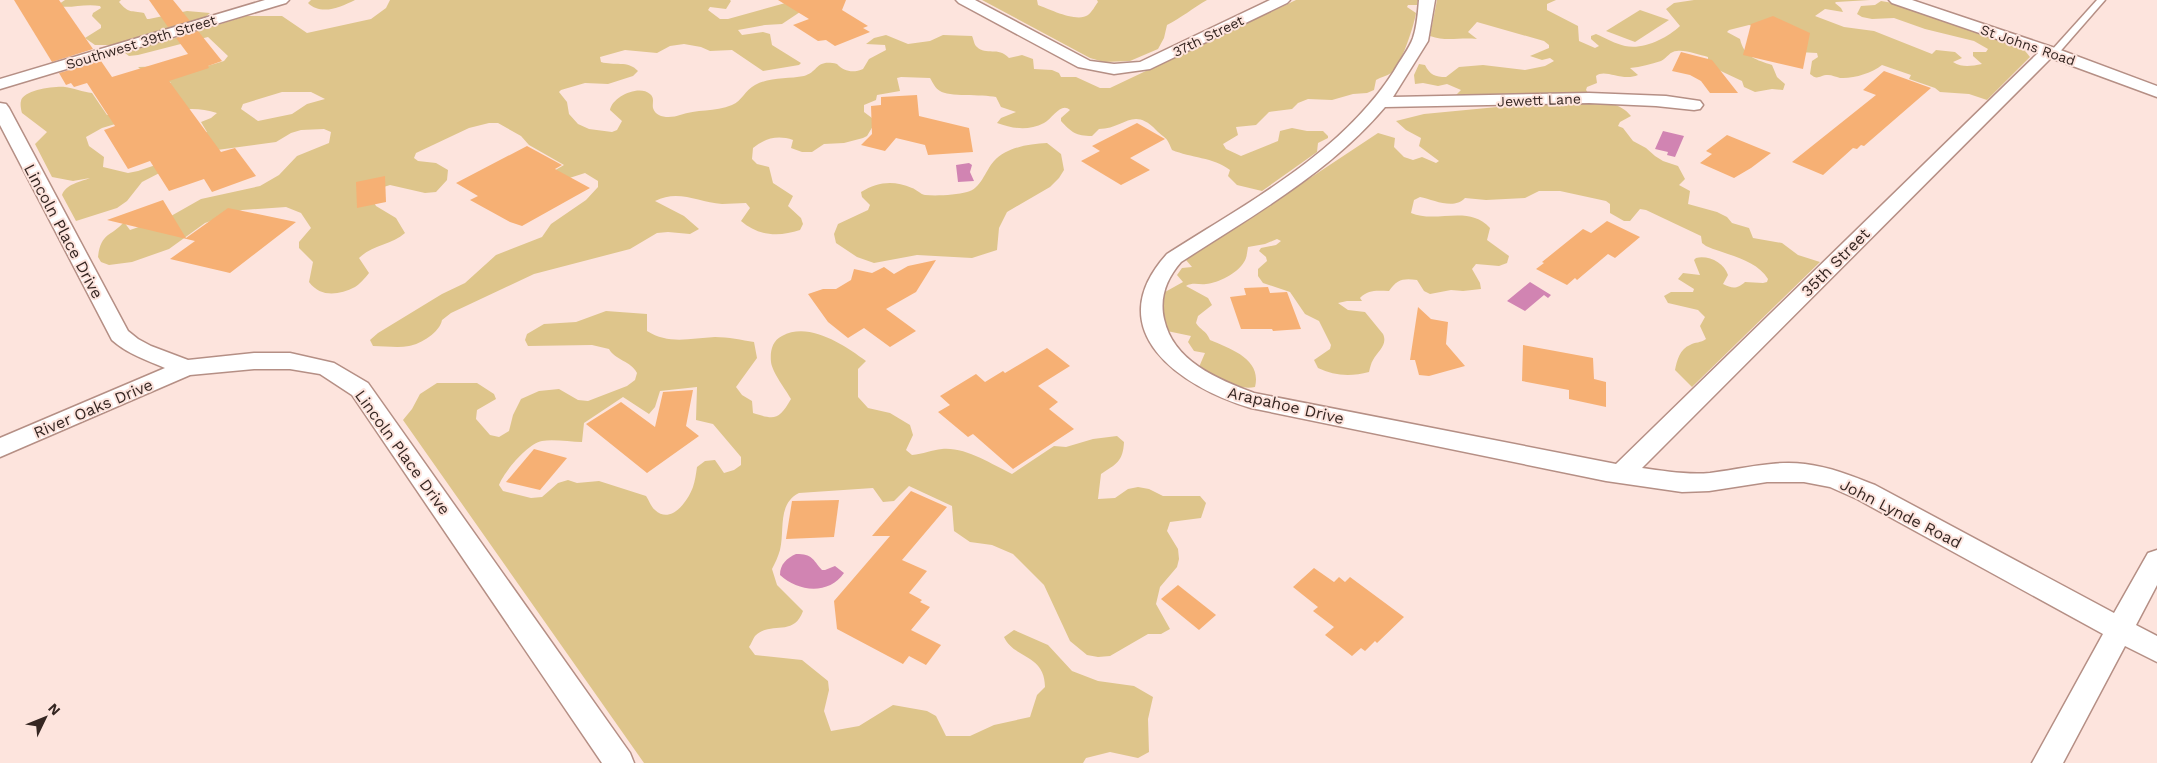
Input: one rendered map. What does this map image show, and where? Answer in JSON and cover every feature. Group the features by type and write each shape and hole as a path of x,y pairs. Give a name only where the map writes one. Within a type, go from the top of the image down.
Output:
{"street":[{"name":"Southwest 39th Street","path":"0,84 281,0"},
{"name":"37th Street","path":"964,0 1075,60 1095,68 1122,70 1144,66 1282,0"},
{"name":"Arapahoe Drive","path":"1427,0 1420,38 1401,75 1383,102 1350,135 1313,166 1174,258 1163,270 1155,284 1152,299 1153,326 1160,342 1172,357 1191,374 1221,390 1251,400 1621,474"},
{"name":"St Johns Road","path":"1897,0 2051,52 2157,92"},
{"name":"35th Street","path":"1621,474 2051,52"},
{"name":"Jewett Lane","path":"1383,102 1440,104 1591,98 1656,100 1694,105"},
{"name":"Lincoln Place Drive","path":"0,108 120,335 130,344 143,351 186,368 254,361 290,361 326,368 360,389 619,763"},
{"name":"River Oaks Drive","path":"0,448 186,368"},
{"name":"John Lynde Road","path":"1621,474 1682,483 1709,482 1786,472 1804,473 1834,479 1866,492 2157,650"},
{"path":"2047,763 2157,560"}],"lane":[{"path":"2051,52 2100,0"}],"shaded area":[{"path":"65,0 121,0 119,2 125,8 130,11 144,13 147,19 187,11 210,13 203,19 115,45 95,45 85,38 101,28 101,25 92,16 93,13 101,8 100,6 56,6"},
{"path":"311,0 355,0 325,10 313,7 308,3"},
{"path":"390,0 730,0 726,9 710,7 708,10 720,19 728,19 789,2 809,6 782,24 738,30 742,35 763,32 770,34 772,45 801,63 799,65 763,71 732,50 710,51 701,47 684,44 670,46 657,53 625,50 600,57 601,62 625,64 638,71 633,76 608,84 585,83 559,92 567,102 569,114 578,124 589,129 612,132 617,130 622,121 610,110 616,101 627,93 639,90 650,94 655,112 665,117 726,107 738,101 752,87 761,82 804,76 825,63 837,64 849,71 863,69 869,59 886,50 885,45 866,44 874,38 886,35 908,44 930,41 943,35 972,36 975,45 981,50 1001,52 1009,58 1022,55 1033,59 1034,69 1052,70 1059,73 1061,77 1076,77 1100,88 1110,88 1296,0 1418,0 1417,5 1408,5 1407,7 1416,13 1403,54 1391,73 1376,80 1374,90 1332,100 1308,99 1298,103 1292,109 1269,112 1256,125 1236,127 1238,135 1223,144 1226,149 1241,156 1278,141 1280,131 1292,128 1307,131 1323,131 1328,136 1328,138 1318,143 1317,152 1262,191 1237,185 1228,176 1230,170 1223,166 1209,160 1172,150 1166,138 1148,123 1141,120 1128,120 1115,126 1099,129 1092,136 1082,135 1071,131 1061,121 1061,118 1070,110 1063,108 1038,126 1027,128 1009,127 997,123 1001,118 1016,112 1001,107 996,97 944,93 934,85 930,78 901,77 897,78 900,91 877,95 876,100 864,105 864,112 876,121 867,136 863,138 844,143 824,144 812,152 802,152 791,148 793,140 782,138 767,140 753,148 752,159 757,164 769,167 773,183 793,196 788,206 801,218 803,224 800,230 784,234 769,234 754,230 741,221 750,208 746,203 722,204 680,196 663,198 655,201 684,216 699,229 690,234 657,233 630,249 534,274 451,313 442,320 438,329 429,337 409,346 373,346 370,340 378,333 442,294 465,283 496,255 542,237 551,224 586,200 598,187 598,181 585,173 557,182 542,178 564,165 529,145 521,136 498,123 489,123 469,128 416,153 414,158 418,161 436,163 448,170 447,180 436,192 425,193 390,185 368,192 376,206 396,218 405,233 370,250 359,258 369,273 359,284 349,290 330,294 325,293 319,291 309,282 313,262 299,248 299,242 311,228 301,213 286,207 242,210 205,223 169,249 132,262 109,265 101,262 98,257 101,243 124,222 130,230 171,216 201,199 260,186 279,175 297,156 329,143 331,132 324,129 301,130 291,133 276,142 217,150 173,166 142,182 127,201 117,208 76,221 62,195 70,186 90,178 73,181 52,177 35,144 47,132 22,113 21,101 23,97 33,91 54,87 65,87 92,93 107,115 118,115 122,122 102,128 86,137 89,146 104,157 103,167 128,173 138,171 182,156 185,140 207,132 201,122 217,113 191,109 149,114 161,90 171,82 157,83 138,67 170,66 184,73 224,61 228,56 208,37 138,55 129,56 125,53 143,45 172,39 246,16 282,16 307,33 371,19 386,8","holes":["282,92 311,92 325,99 307,104 292,114 258,121 241,109 243,104"]},
{"path":"982,0 1037,0 1038,5 1070,16 1083,17 1089,14 1098,2 1097,0 1207,0 1167,25 1164,38 1158,49 1130,61 1104,62 1090,58"},
{"path":"1437,0 1556,0 1547,4 1547,10 1578,26 1579,41 1595,48 1599,46 1591,39 1591,36 1596,34 1618,44 1632,47 1647,45 1662,39 1680,26 1666,9 1674,3 1694,0 1870,0 1836,2 1843,12 1825,9 1815,16 1844,27 1874,31 1932,54 1936,50 1955,52 1962,58 1953,62 1960,65 1982,64 1973,56 1973,52 1986,52 1988,49 1974,41 1925,29 1894,18 1872,19 1857,14 1861,6 1875,5 1881,1 1893,3 2010,42 2022,47 2030,57 1987,100 1969,94 1940,92 1935,88 1909,79 1911,75 1882,65 1868,73 1851,78 1828,75 1815,77 1810,74 1812,61 1818,57 1817,53 1798,52 1791,34 1749,25 1727,32 1740,39 1745,50 1752,57 1772,65 1777,77 1785,84 1783,90 1772,89 1755,92 1744,87 1742,81 1708,65 1708,57 1689,52 1675,51 1661,61 1630,68 1638,75 1632,77 1604,73 1596,76 1597,83 1587,87 1586,90 1589,94 1453,98 1461,90 1447,84 1438,86 1423,83 1415,84 1414,75 1419,64 1425,65 1433,75 1446,77 1459,67 1483,65 1525,70 1545,66 1554,61 1550,58 1542,60 1530,56 1549,48 1549,45 1544,41 1477,22 1468,32 1477,39 1442,39 1430,36"},
{"path":"1640,10 1669,20 1635,42 1606,31"},
{"path":"1594,101 1604,102 1623,109 1631,116 1620,122 1618,126 1623,128 1633,141 1646,148 1655,156 1678,166 1685,179 1679,185 1690,191 1688,204 1717,212 1727,217 1732,223 1749,228 1753,238 1782,243 1798,255 1820,262 1692,387 1675,370 1681,352 1684,349 1706,339 1700,326 1705,317 1698,310 1668,303 1664,296 1671,292 1693,292 1694,289 1678,279 1683,273 1700,275 1694,260 1701,257 1711,259 1720,264 1728,275 1723,284 1734,288 1745,282 1763,283 1767,282 1768,279 1763,272 1748,262 1706,246 1702,243 1701,236 1646,210 1640,209 1630,221 1624,221 1610,213 1610,204 1606,201 1560,191 1539,191 1525,198 1486,200 1465,198 1460,202 1450,204 1420,197 1414,200 1411,213 1431,217 1472,217 1482,221 1490,228 1487,240 1509,256 1507,263 1499,266 1476,264 1472,269 1480,283 1481,289 1451,290 1430,294 1424,291 1417,280 1405,279 1395,284 1389,291 1367,293 1360,298 1362,301 1338,303 1348,310 1365,312 1383,334 1383,345 1372,361 1369,372 1343,375 1330,373 1318,368 1314,360 1330,349 1331,345 1319,321 1305,314 1290,292 1263,283 1258,276 1258,269 1267,261 1266,257 1259,251 1261,248 1276,245 1281,241 1277,239 1265,244 1248,247 1246,257 1241,266 1222,280 1186,286 1208,298 1212,305 1198,316 1196,323 1210,340 1235,351 1249,362 1254,369 1256,377 1255,387 1248,388 1233,385 1199,367 1205,353 1194,351 1188,342 1191,336 1167,331 1162,305 1165,292 1183,282 1177,275 1182,268 1192,267 1186,260 1378,133 1395,138 1394,147 1404,157 1413,160 1422,157 1436,163 1439,161 1419,146 1421,138 1406,130 1396,121 1424,114 1550,102"},
{"path":"1663,131 1684,136 1675,157 1667,155 1668,152 1655,149"},
{"path":"1047,143 1061,154 1064,170 1050,187 1007,212 999,228 997,250 972,258 917,255 874,263 857,257 836,243 834,234 838,224 868,210 870,205 862,197 861,192 867,189 880,184 892,183 905,185 925,195 967,192 976,187 994,161 1005,152 1026,145"},
{"path":"969,163 972,165 970,172 974,181 958,182 956,165"},
{"path":"1530,282 1551,295 1548,298 1544,295 1525,311 1507,301"},
{"path":"606,311 647,314 647,331 664,338 680,340 720,337 754,342 757,358 736,387 742,395 752,401 753,413 767,417 780,415 791,399 776,376 772,366 772,347 779,338 792,332 815,333 837,342 866,361 858,369 858,397 868,408 890,413 910,425 913,435 906,450 912,455 951,449 969,453 1012,474 1054,446 1066,447 1093,439 1117,436 1124,442 1122,454 1115,465 1101,474 1098,499 1115,498 1128,489 1138,487 1149,489 1163,496 1200,496 1206,503 1201,518 1170,522 1167,531 1178,549 1179,559 1177,567 1160,587 1156,604 1170,629 1161,634 1148,634 1110,656 1098,657 1087,655 1070,641 1044,585 1013,554 992,545 970,542 954,531 952,506 909,486 894,501 883,502 873,488 799,493 787,504 783,518 780,550 772,569 777,585 803,611 799,619 788,627 761,631 755,636 749,647 755,655 802,660 828,681 829,690 824,711 831,731 859,726 893,705 927,711 936,716 946,736 970,736 994,725 1030,717 1037,695 1045,687 1044,676 1040,668 1035,662 1009,644 1004,637 1014,630 1048,645 1072,671 1098,681 1134,686 1153,697 1148,719 1149,752 1138,758 1110,752 1086,758 1083,763 644,763 403,420 412,409 420,394 437,383 477,383 494,394 496,399 477,410 476,419 490,435 499,437 509,431 513,415 521,399 539,391 559,389 578,400 588,401 627,386 635,380 637,373 634,369 615,356 609,349 592,345 528,346 525,340 527,334 544,324 576,322","holes":["697,387 696,420 713,424 741,457 741,465 734,470 724,473 715,460 705,461 697,467 693,487 687,499 678,509 667,515 661,514 654,509 646,496 599,481 577,483 568,480 558,483 542,497 531,498 503,491 499,485 511,466 530,447 547,440 582,442 584,423 623,397 649,414 655,407 660,391"]},
{"path":"796,554 809,556 822,570 835,566 844,573 838,580 822,588 804,588 795,585 780,575 781,568 785,562"}],"building":[{"path":"14,0 59,0 93,49 52,62"},
{"path":"149,0 173,0 190,21 168,27"},
{"path":"778,0 846,0 842,10 868,26 863,28 870,32 835,46 826,40 818,41 793,25 809,19"},
{"path":"1773,16 1810,33 1803,69 1743,55 1751,24"},
{"path":"198,31 222,61 208,66 209,68 169,81 221,152 235,148 256,176 212,192 204,179 169,191 150,161 128,169 104,130 115,126 87,83 74,87 71,83 66,85 59,73 101,61 112,77 188,54 176,38"},
{"path":"1681,52 1712,60 1738,93 1710,93 1701,81 1690,75 1672,71"},
{"path":"1884,71 1931,88 1864,146 1861,145 1857,149 1853,148 1823,175 1792,162 1876,95 1863,90"},
{"path":"917,95 919,116 969,128 973,152 928,155 925,145 896,138 885,151 861,145 872,134 871,106 881,105 881,97"},
{"path":"1137,123 1165,139 1130,158 1150,170 1121,185 1081,161 1100,151 1092,146"},
{"path":"1727,135 1771,153 1734,178 1700,163 1712,154 1706,151"},
{"path":"527,146 562,165 555,169 590,188 522,226 510,222 470,200 478,196 456,183"},
{"path":"385,176 386,202 357,208 356,182"},
{"path":"163,200 186,238 228,208 296,222 230,273 170,259 195,241 107,220"},
{"path":"1607,221 1640,237 1615,258 1608,254 1577,280 1575,278 1567,285 1536,269 1583,229 1591,233"},
{"path":"936,260 916,292 886,309 916,331 890,347 864,328 848,338 828,322 808,294 823,289 836,289 851,280 854,269 872,273 884,267 894,274 908,266"},
{"path":"1268,287 1270,293 1287,292 1301,329 1273,331 1272,329 1241,329 1230,297 1246,295 1244,288"},
{"path":"1418,307 1431,319 1448,322 1446,344 1465,366 1429,376 1419,375 1415,360 1410,360"},
{"path":"1523,345 1593,358 1594,379 1606,382 1606,407 1569,399 1569,390 1522,381"},
{"path":"1047,348 1070,366 1038,386 1058,402 1049,409 1074,429 1013,469 973,434 968,437 938,412 950,405 940,396 976,374 985,382 1003,371 1005,373"},
{"path":"693,390 686,426 699,436 647,473 586,424 621,402 655,427 663,392"},
{"path":"534,449 567,458 540,490 506,482"},
{"path":"911,491 947,507 902,560 927,571 909,593 930,607 911,630 941,645 926,665 909,656 903,664 837,629 834,601 890,536 872,536"},
{"path":"839,500 834,537 786,539 792,501"},
{"path":"1314,568 1334,582 1339,577 1345,582 1350,577 1404,617 1377,643 1375,641 1365,651 1361,648 1352,656 1325,635 1334,627 1313,611 1318,607 1293,587"},
{"path":"1178,585 1216,615 1199,630 1161,599"}]}
